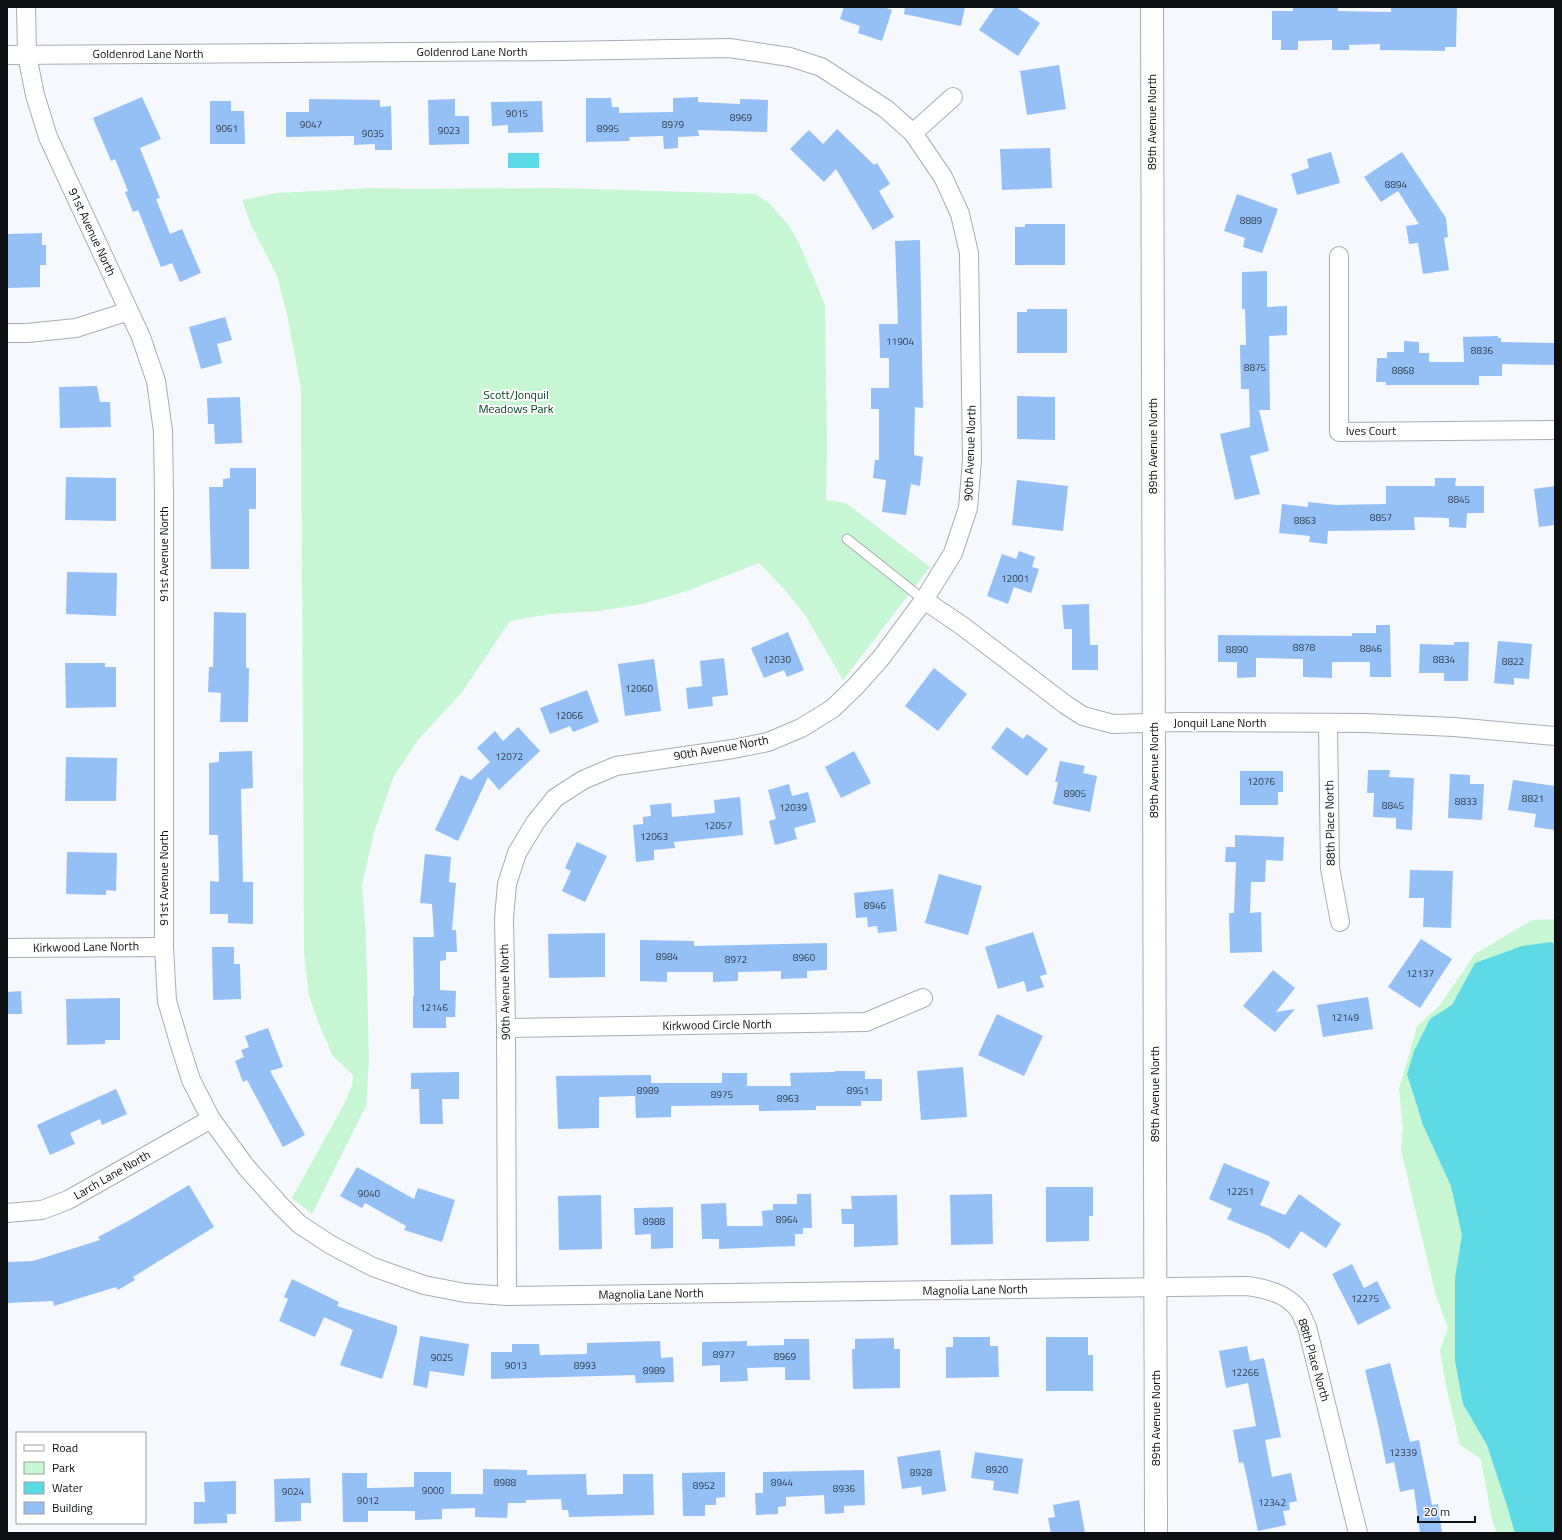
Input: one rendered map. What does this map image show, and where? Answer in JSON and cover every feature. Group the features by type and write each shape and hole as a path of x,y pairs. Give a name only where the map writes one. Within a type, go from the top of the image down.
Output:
{"street":[{"name":"91st Avenue North","path":"26,7 27,55 35,95 48,137 141,337 156,381 163,431 164,947 168,1001 178,1042 191,1080 211,1119"},
{"name":"89th Avenue North","path":"1152,7 1156,1533"},
{"name":"Goldenrod Lane North","path":"7,55 544,51 729,48 790,56 821,67 886,109 913,133"},
{"path":"913,133 953,97"},
{"name":"90th Avenue North","path":"507,1296 504,918 507,884 517,853 535,823 555,798 583,780 616,766 768,742 801,728 832,709 855,687 881,658 924,600 953,553 968,508 972,460 969,253 960,214 943,177 913,133"},
{"name":"Ives Court","path":"1339,256 1339,432 1555,430"},
{"path":"7,333 27,333 76,328 129,311"},
{"name":"Jonquil Lane North","path":"924,600 961,625 1066,705 1084,716 1113,724 1365,723 1454,727 1555,736"},
{"name":"88th Place North","path":"1328,724 1330,868 1340,922"},
{"name":"Kirkwood Lane North","path":"7,948 164,947"},
{"name":"Kirkwood Circle North","path":"506,1028 866,1022 923,998"},
{"name":"Magnolia Lane North","path":"211,1119 246,1167 280,1205 300,1224 331,1245 374,1267 424,1285 465,1293 507,1296 1156,1288"},
{"name":"Larch Lane North","path":"7,1213 42,1210 68,1200 211,1119"},
{"name":"88th Place North","path":"1156,1288 1247,1286 1268,1289 1286,1297 1299,1310 1307,1327 1358,1533"}],"lane":[{"path":"847,539 924,600"}],"green space":[{"name":"Scott/Jonquil Meadows Park","path":"372,188 560,188 755,194 768,202 787,223 799,243 825,305 827,448 826,500 846,503 930,567 843,680 805,615 785,590 759,563 687,591 642,604 600,611 550,614 510,621 463,691 418,740 394,776 374,832 362,885 366,937 369,1059 366,1106 312,1214 292,1198 343,1106 352,1086 353,1075 333,1056 321,1029 309,996 304,952 301,389 287,314 277,276 251,225 242,200 277,193"},
{"path":"1555,919 1555,1533 1497,1533 1492,1520 1481,1459 1460,1445 1446,1386 1440,1350 1448,1328 1436,1296 1401,1150 1403,1127 1399,1089 1417,1026 1440,1005 1475,954 1532,920"}],"water":[{"path":"508,153 539,153 539,168 508,168"},
{"path":"1551,942 1555,944 1555,1533 1515,1533 1487,1445 1463,1404 1455,1361 1455,1278 1462,1235 1451,1186 1423,1125 1407,1074 1414,1051 1430,1019 1452,1005 1475,963 1522,946"}],"building":[{"path":"844,7 883,7 892,10 882,41 858,33 860,26 840,19"},
{"path":"905,7 965,7 961,26 904,14"},
{"path":"995,7 1016,7 1040,23 1018,56 979,30"},
{"path":"1293,7 1338,7 1338,11 1391,12 1391,7 1457,7 1456,47 1445,47 1445,51 1380,50 1380,44 1349,45 1349,50 1332,50 1332,40 1298,41 1298,50 1281,50 1281,40 1272,40 1272,11 1293,11"},
{"path":"1059,65 1066,109 1027,115 1020,71"},
{"path":"142,97 161,139 140,148 160,198 156,199 170,234 182,229 201,273 180,282 172,263 161,267 138,210 133,212 125,192 128,191 115,159 111,161 93,118"},
{"path":"698,97 698,102 740,104 740,99 768,100 767,132 698,130 699,136 678,137 678,148 664,149 663,136 629,137 630,141 586,142 586,98 611,98 612,107 619,107 619,113 673,112 673,98"},
{"path":"309,99 380,100 380,107 391,106 392,150 375,150 375,144 354,145 354,136 286,137 286,112 309,112"},
{"path":"455,99 455,116 469,116 469,144 429,145 428,100"},
{"path":"210,101 231,101 231,111 244,111 245,144 210,144"},
{"path":"542,101 543,132 508,133 508,125 492,126 491,102"},
{"path":"837,129 874,165 877,163 890,184 879,191 894,217 873,230 836,169 824,182 790,149 809,130 823,144"},
{"path":"1050,148 1052,188 1002,190 1000,149"},
{"path":"1331,152 1340,183 1297,195 1291,174 1309,168 1307,159"},
{"path":"1402,152 1446,218 1448,237 1444,238 1449,270 1423,274 1418,243 1409,244 1406,226 1419,224 1398,191 1381,202 1364,177"},
{"path":"1237,194 1278,209 1262,253 1243,247 1245,238 1224,231"},
{"path":"1025,224 1065,224 1065,265 1015,265 1015,227 1025,227"},
{"path":"42,233 42,245 46,245 46,265 40,265 40,287 7,288 7,234"},
{"path":"920,240 923,408 915,407 914,455 923,457 920,486 911,484 906,515 882,512 886,480 873,478 875,460 879,460 879,409 871,409 871,388 889,388 889,358 880,358 879,324 898,324 895,241"},
{"path":"1267,271 1267,307 1287,306 1287,335 1269,336 1270,410 1259,410 1269,451 1250,456 1260,494 1235,500 1220,434 1250,427 1249,389 1241,389 1240,345 1246,345 1245,309 1242,309 1242,272"},
{"path":"1027,309 1067,309 1067,353 1017,353 1017,312 1027,312"},
{"path":"225,317 232,340 217,344 222,363 201,369 189,327"},
{"path":"1498,336 1498,338 1501,338 1501,342 1555,343 1555,365 1502,364 1502,376 1479,376 1479,385 1386,385 1386,382 1376,382 1377,358 1387,358 1387,352 1404,352 1404,341 1419,342 1419,353 1429,353 1429,362 1464,362 1463,337"},
{"path":"97,386 100,402 110,402 111,427 60,428 59,387"},
{"path":"1017,396 1055,397 1055,440 1017,439"},
{"path":"240,397 242,443 215,444 214,424 208,424 207,398"},
{"path":"230,468 256,468 256,509 249,509 249,569 211,569 209,487 223,487 223,479 230,478"},
{"path":"66,477 116,478 116,521 65,520"},
{"path":"1435,478 1456,478 1455,486 1484,486 1484,513 1467,513 1466,528 1449,527 1449,518 1414,517 1415,530 1328,531 1327,544 1309,542 1310,536 1279,533 1282,504 1308,507 1308,502 1336,505 1386,504 1386,486 1435,486"},
{"path":"1017,480 1068,486 1063,531 1012,525"},
{"path":"1555,486 1555,525 1539,527 1534,489"},
{"path":"1019,551 1035,557 1032,567 1039,569 1031,593 1014,587 1008,604 987,596 1002,554 1016,559"},
{"path":"67,572 117,573 116,616 66,614"},
{"path":"1089,604 1090,645 1098,645 1098,670 1072,670 1072,629 1064,629 1062,605"},
{"path":"214,612 246,613 246,668 249,668 248,722 220,722 221,693 208,692 209,667 213,667"},
{"path":"1376,625 1390,625 1391,677 1370,677 1370,662 1332,662 1332,678 1303,677 1303,659 1256,658 1256,677 1237,678 1237,662 1218,662 1218,635 1352,636 1352,633 1376,633"},
{"path":"788,632 804,670 787,677 784,670 764,678 751,648"},
{"path":"1498,641 1532,644 1529,679 1514,678 1514,685 1494,683"},
{"path":"1454,642 1469,642 1468,681 1444,681 1444,673 1419,673 1420,644 1454,645"},
{"path":"724,658 728,695 712,697 713,706 688,709 686,688 702,686 700,661"},
{"path":"654,659 661,711 625,716 618,664"},
{"path":"65,663 105,663 105,667 116,667 116,707 66,708"},
{"path":"934,668 967,694 938,731 905,706"},
{"path":"587,690 599,722 573,732 570,726 550,734 540,708"},
{"path":"518,727 540,751 499,790 488,777 458,841 435,830 461,775 471,780 490,762 477,748 495,731 503,741"},
{"path":"1007,727 1023,739 1027,734 1048,749 1027,776 991,748"},
{"path":"252,751 253,788 241,789 243,882 253,882 253,924 228,923 228,914 210,914 210,881 219,882 218,835 209,835 209,763 219,762 219,752"},
{"path":"854,751 871,783 841,798 825,767"},
{"path":"66,757 117,758 116,801 65,801"},
{"path":"1060,761 1085,766 1083,773 1097,776 1090,812 1053,804 1058,782 1055,782"},
{"path":"1368,770 1390,770 1389,777 1414,778 1412,830 1396,829 1396,818 1373,817 1374,793 1367,793"},
{"path":"1240,771 1283,771 1283,792 1278,792 1278,805 1240,805"},
{"path":"1450,774 1470,775 1470,784 1484,784 1482,820 1448,818"},
{"path":"1513,780 1555,786 1555,830 1534,827 1536,814 1508,810"},
{"path":"789,784 792,796 808,792 816,822 794,828 797,839 775,845 769,821 776,819 768,790"},
{"path":"740,797 743,835 674,842 675,848 654,850 654,860 636,862 633,825 643,824 643,817 651,816 650,805 671,803 672,817 715,813 714,800"},
{"path":"1235,835 1284,837 1283,861 1266,860 1265,882 1251,882 1250,913 1261,912 1262,952 1230,953 1229,913 1234,913 1236,862 1225,862 1226,847 1235,847"},
{"path":"577,842 607,856 585,902 562,891 571,871 565,868"},
{"path":"67,852 117,853 116,891 106,890 106,895 66,894"},
{"path":"425,854 451,857 449,882 456,883 452,930 456,930 457,952 446,952 446,960 440,961 440,990 456,991 455,1017 446,1017 446,1028 413,1028 413,937 434,937 432,904 420,903"},
{"path":"1410,870 1453,871 1451,928 1423,927 1424,898 1409,898"},
{"path":"939,874 982,886 968,935 925,923"},
{"path":"893,889 897,931 878,933 877,926 868,927 867,917 856,918 854,893"},
{"path":"1033,932 1047,974 1040,976 1044,987 1027,992 1024,981 998,989 985,947"},
{"path":"605,933 605,977 549,978 548,934"},
{"path":"1421,939 1452,959 1420,1008 1388,987"},
{"path":"640,940 694,941 694,946 827,943 827,970 807,971 807,978 781,979 781,971 738,972 738,981 713,982 713,972 667,972 667,982 640,981"},
{"path":"212,947 234,947 234,964 240,964 241,999 213,1000"},
{"path":"1273,970 1295,988 1276,1012 1295,1009 1275,1032 1243,1006"},
{"path":"21,991 22,1014 7,1014 7,992"},
{"path":"1368,997 1373,1029 1323,1037 1317,1005"},
{"path":"120,998 120,1040 105,1040 105,1044 67,1045 66,999"},
{"path":"997,1014 1043,1036 1024,1076 978,1055"},
{"path":"268,1028 283,1067 270,1071 305,1135 283,1147 247,1080 243,1082 235,1061 244,1057 241,1050 249,1047 245,1036"},
{"path":"963,1067 967,1117 921,1120 917,1071"},
{"path":"865,1071 865,1079 882,1079 882,1101 861,1101 861,1106 816,1106 816,1110 759,1111 759,1105 671,1106 671,1117 636,1118 635,1096 599,1097 599,1128 558,1129 556,1076 651,1075 651,1083 722,1083 722,1073 747,1073 747,1086 791,1086 790,1073"},
{"path":"459,1072 459,1099 442,1099 443,1124 420,1124 419,1089 411,1089 411,1073"},
{"path":"116,1089 127,1114 102,1125 100,1119 70,1133 75,1144 50,1155 37,1125"},
{"path":"1224,1163 1270,1182 1260,1205 1285,1215 1299,1194 1341,1224 1326,1248 1301,1231 1289,1249 1269,1236 1227,1219 1232,1209 1209,1199"},
{"path":"357,1167 414,1199 418,1188 455,1200 442,1242 404,1230 406,1226 365,1203 362,1208 340,1196"},
{"path":"189,1185 214,1227 133,1277 135,1280 118,1290 116,1287 54,1306 53,1301 7,1303 7,1262 33,1261 100,1240 98,1237"},
{"path":"1046,1187 1093,1187 1093,1216 1089,1216 1089,1241 1046,1242"},
{"path":"797,1194 811,1194 812,1228 803,1228 803,1234 795,1234 795,1246 719,1249 719,1239 702,1239 701,1204 726,1203 727,1226 763,1226 762,1211 773,1210 773,1204 797,1204"},
{"path":"992,1194 993,1244 951,1245 950,1195"},
{"path":"601,1195 602,1249 559,1250 558,1196"},
{"path":"897,1195 898,1245 854,1247 854,1224 842,1224 841,1209 852,1209 851,1196"},
{"path":"673,1207 673,1248 651,1249 651,1234 635,1235 634,1208"},
{"path":"1352,1264 1364,1288 1377,1281 1391,1308 1358,1325 1332,1274"},
{"path":"292,1279 339,1302 337,1306 397,1326 397,1332 382,1379 340,1365 353,1330 324,1317 315,1337 279,1321 288,1299 284,1297"},
{"path":"420,1336 469,1344 464,1376 430,1371 427,1388 413,1385"},
{"path":"953,1337 990,1337 990,1346 998,1346 999,1377 946,1378 946,1347 953,1347"},
{"path":"1046,1337 1088,1337 1088,1355 1093,1355 1093,1391 1046,1391"},
{"path":"894,1338 894,1349 900,1349 900,1388 853,1389 852,1349 855,1349 855,1339"},
{"path":"784,1339 809,1339 810,1380 785,1380 785,1367 747,1368 748,1381 720,1382 720,1365 702,1366 702,1342 747,1341 747,1346 784,1345"},
{"path":"660,1341 661,1358 673,1357 674,1382 636,1383 635,1375 491,1379 491,1352 512,1352 512,1344 539,1344 540,1355 587,1354 587,1343"},
{"path":"1247,1346 1250,1361 1264,1358 1281,1437 1265,1440 1272,1477 1291,1473 1297,1501 1289,1503 1290,1510 1283,1511 1286,1525 1258,1531 1245,1469 1243,1462 1239,1463 1233,1430 1256,1426 1248,1383 1226,1388 1219,1351"},
{"path":"1390,1363 1410,1442 1419,1440 1432,1505 1438,1504 1442,1533 1420,1533 1414,1489 1400,1492 1394,1462 1386,1464 1365,1370"},
{"path":"940,1450 946,1491 922,1495 921,1486 902,1489 897,1457"},
{"path":"975,1452 1023,1459 1018,1494 993,1490 994,1481 971,1478"},
{"path":"483,1469 527,1470 527,1475 586,1474 587,1495 623,1494 623,1474 653,1474 654,1515 569,1517 568,1510 562,1510 561,1499 526,1500 526,1503 508,1503 507,1518 475,1517 475,1508 442,1509 442,1519 415,1520 415,1511 368,1511 368,1522 343,1522 342,1473 367,1473 367,1488 414,1487 414,1472 451,1472 451,1494 483,1494"},
{"path":"864,1470 865,1505 844,1506 844,1513 825,1514 824,1495 786,1497 786,1506 778,1507 778,1514 756,1515 755,1493 763,1493 763,1472"},
{"path":"725,1472 725,1497 716,1498 716,1505 705,1505 705,1516 683,1516 682,1473"},
{"path":"310,1478 311,1503 301,1503 301,1521 275,1522 274,1479"},
{"path":"236,1481 236,1514 227,1514 227,1523 194,1524 194,1502 205,1502 204,1482"},
{"path":"1079,1500 1085,1533 1051,1533 1048,1518 1055,1517 1053,1505"}]}
